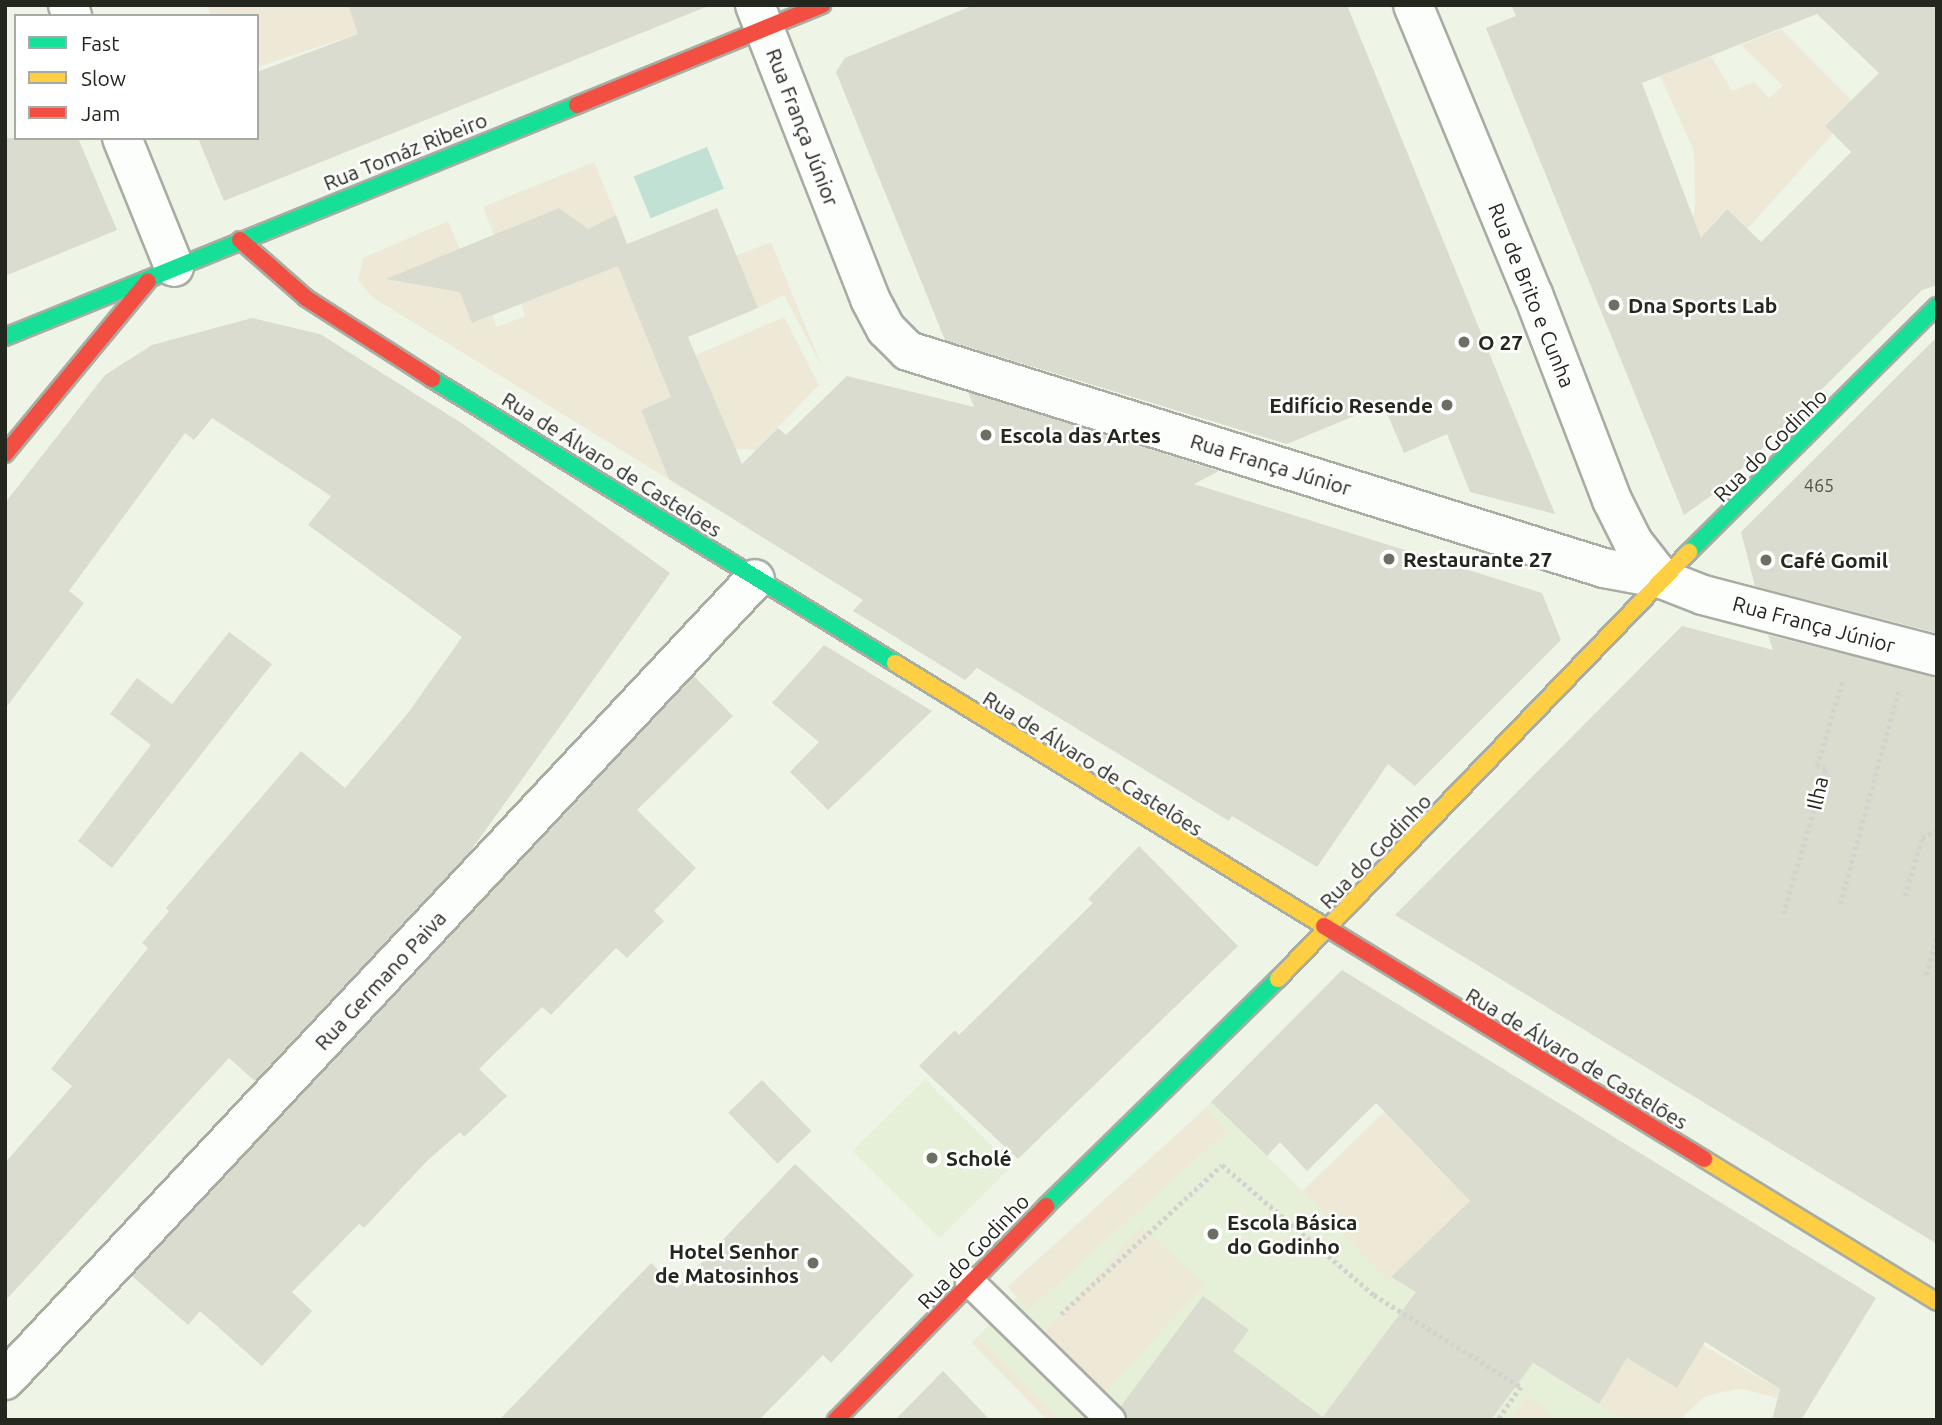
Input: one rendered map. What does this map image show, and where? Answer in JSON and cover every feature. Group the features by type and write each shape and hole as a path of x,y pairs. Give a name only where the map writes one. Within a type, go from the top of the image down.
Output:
{"street":[{"name":"Rua Tomáz Ribeiro","path":"5,337 240,240 760,17 822,5"},
{"name":"Rua de Brito e Cunha","path":"1413,5 1533,294 1612,500 1633,542 1662,579"},
{"name":"Rua França Júnior","path":"760,17 870,299 886,329 908,351 1604,568 1662,579 1703,595 1923,653"},
{"path":"5,454 163,272 123,140"},
{"name":"Rua de Álvaro de Castelões","path":"240,240 306,298 356,332 470,398 755,579 1326,932 1937,1302"},
{"name":"Rua do Godinho","path":"836,1420 970,1282 1326,932 1639,609 1662,579 1937,306"},
{"name":"Rua Germano Paiva","path":"5,1380 755,579"}],"lane":[{"path":"970,1282 1111,1420"}],"path":[{"name":"Ilha","path":"1783,914 1826,768 1817,766 1856,635"},
{"path":"1840,904 1923,653"},
{"path":"1905,896 1922,838 1937,830"},
{"path":"1926,975 1937,936"},
{"path":"1031,1342 1222,1165 1374,1295 1521,1387 1498,1420"}],"shaded area":[{"path":"207,5 348,5 358,34 259,66 259,14 210,14"},
{"path":"1781,29 1851,100 1825,126 1833,134 1747,229 1727,209 1713,224 1726,236 1686,251 1695,208 1694,151 1660,76 1711,56 1732,91 1754,82 1769,98 1783,86 1741,45"},
{"path":"707,147 724,189 651,218 634,177"},
{"path":"594,162 616,215 671,397 641,410 657,450 704,501 372,297 358,280 363,258 448,221 460,249 457,284 473,323 492,315 497,327 525,316 521,304 590,277 567,216 556,209 494,235 483,207"},
{"path":"771,242 823,369 784,295 758,308 736,256"},
{"path":"784,317 819,385 756,450 735,449 696,355"},
{"name":"Scholé","path":"925,1079 1012,1166 940,1238 853,1151"},
{"name":"Escola Básica do Godinho","path":"1211,1102 1391,1277 1625,1420 1061,1420 977,1337"},
{"path":"1206,1108 1227,1131 1028,1310 1008,1287"},
{"path":"1384,1112 1470,1201 1388,1280 1302,1191"},
{"path":"1142,1227 1204,1285 1100,1397 1038,1339"},
{"path":"977,1337 1061,1420 1047,1420 972,1343"},
{"path":"1703,1345 1780,1389 1777,1398 1742,1389 1722,1392 1704,1397 1680,1420 1625,1420 1599,1404 1627,1358 1677,1388"},
{"path":"1527,1396 1559,1420 1510,1420"}],"building":[{"path":"348,5 706,7 224,201 199,140 259,140 259,71 358,34"},
{"path":"974,5 1347,5 1555,514 1470,492 1447,434 1404,453 1383,404 1287,444 945,340 836,72 845,58"},
{"path":"1511,5 1937,5 1937,285 1922,290 1722,488 1684,515 1486,28 1516,16","holes":["1817,14 1879,73 1825,126 1851,152 1761,242 1727,209 1701,238 1642,83"]},
{"path":"5,138 79,140 117,230 5,276"},
{"path":"559,208 588,229 616,215 627,244 717,208 758,308 688,337 742,464 778,428 786,435 847,376 974,407 968,392 1219,471 1194,484 1542,593 1561,640 1415,786 1388,764 1317,867 1232,816 1229,821 977,668 965,680 853,611 863,600 669,479 641,410 671,397 618,266 472,323 460,292 386,279"},
{"path":"252,318 320,334 463,424 670,573 469,853 255,1081 229,1058 5,1301 5,1163 72,1086 51,1069 148,948 142,943 169,911 166,908 301,751 345,788 408,713 462,637 308,525 331,496 212,418 194,440 185,433 69,591 84,603 5,709 5,503 105,375 152,345"},
{"path":"1937,337 1937,633 1755,586 1741,532"},
{"path":"1682,626 1773,650 1768,635 1937,677 1937,1244 1395,915"},
{"path":"229,632 272,664 112,868 78,841 151,745 110,714 137,678 172,704"},
{"path":"824,645 932,711 828,810 790,772 819,742 772,703"},
{"path":"694,676 733,716 637,810 696,868 654,911 664,921 627,958 616,948 551,1015 542,1007 479,1069 507,1096 464,1137 460,1132 427,1161 364,1228 359,1224 292,1292 312,1311 262,1366 200,1311 188,1325 132,1276"},
{"path":"1139,846 1238,946 1018,1159 919,1066 955,1030 959,1035 1093,903 1088,899"},
{"path":"1342,970 1876,1298 1801,1420 1772,1420 1780,1389 1705,1342 1677,1388 1627,1358 1599,1404 1533,1363 1491,1420 1127,1420 1121,1406 1203,1296 1249,1330 1233,1351 1323,1417 1416,1292 1391,1277 1470,1201 1376,1103 1307,1171 1280,1142 1267,1156 1211,1102"},
{"path":"762,1080 811,1131 778,1164 728,1113"},
{"path":"795,1164 914,1275 831,1363 823,1355 759,1420 499,1420 651,1263 677,1288"},
{"path":"943,1371 990,1420 895,1420"}],"traffic: fast":[{"path":"5,337 577,105"},
{"path":"1689,552 1937,306"},
{"path":"432,379 895,663"},
{"path":"1046,1206 1278,979"}],"traffic: slow":[{"path":"1278,979 1689,552"},
{"path":"895,663 1324,926"},
{"path":"1704,1159 1937,1302"}],"traffic: jam":[{"path":"577,105 822,5"},
{"path":"240,240 306,298 432,379"},
{"path":"5,454 148,281"},
{"path":"1324,926 1704,1159"},
{"path":"836,1420 1046,1206"}],"place":[{"name":"Dna Sports Lab","path":"1614,305"},
{"name":"O 27","path":"1464,342"},
{"name":"Edifício Resende","path":"1447,405"},
{"name":"Escola das Artes","path":"986,435"},
{"name":"Restaurante 27","path":"1389,559"},
{"name":"Café Gomil","path":"1766,560"},
{"name":"Scholé","path":"932,1158"},
{"name":"Escola Básica do Godinho","path":"1213,1234"},
{"name":"Hotel Senhor de Matosinhos","path":"813,1263"}]}
